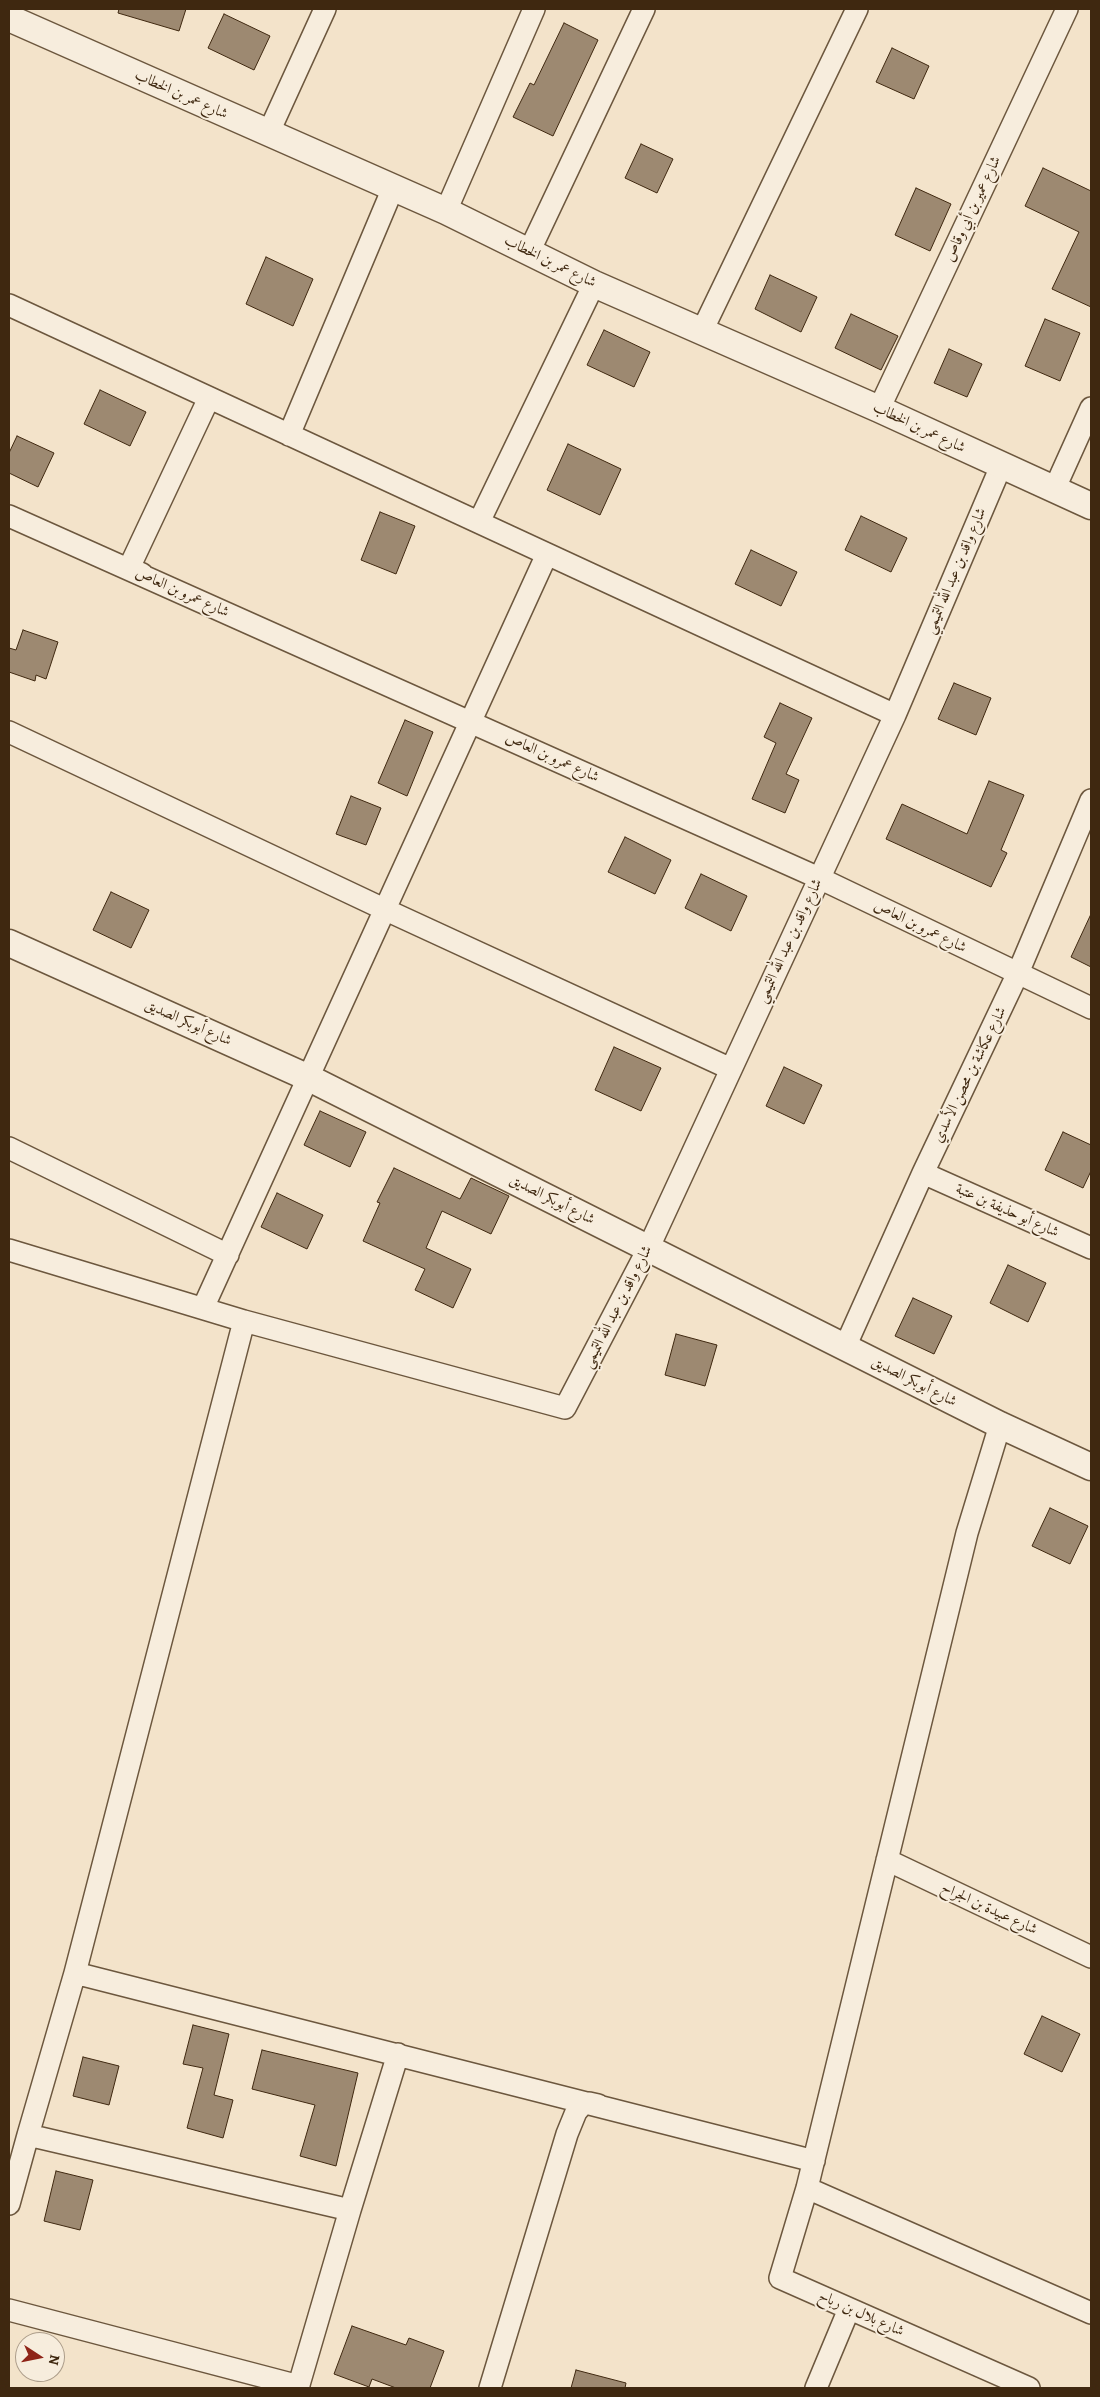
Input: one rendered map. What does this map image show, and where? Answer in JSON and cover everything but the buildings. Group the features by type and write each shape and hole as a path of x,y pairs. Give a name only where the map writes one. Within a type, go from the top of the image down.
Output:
{"street":[{"path":"268,134 325,9"},
{"path":"446,211 534,9"},
{"path":"529,252 644,9"},
{"path":"702,331 857,9"},
{"name":"شارع عمير بن أبي وقاص","path":"879,409 1067,9"},
{"name":"شارع عمر بن الخطاب","path":"9,18 446,211 594,284 879,409 1091,506"},
{"path":"289,435 392,188"},
{"path":"479,522 594,284"},
{"path":"9,305 895,715"},
{"path":"209,398 129,568 467,720"},
{"path":"1054,490 1091,408"},
{"name":"شارع واقد بن عبد الله التميمي","path":"244,1320 565,1408 648,1249 895,715 1001,466"},
{"name":"شارع عمرو بن العاص","path":"9,516 819,878 1091,1008"},
{"path":"203,1308 386,910 467,720 547,554"},
{"path":"9,732 386,910 731,1069"},
{"name":"شارع عكاشة بن محصن الأسدي","path":"845,1347 923,1173 1018,974 1091,800"},
{"name":"شارع أبوبكر الصديق","path":"9,942 309,1078 1000,1426 1091,1467"},
{"path":"9,1148 228,1255"},
{"name":"شارع أبو حذيفة بن عتبة","path":"923,1173 1091,1248"},
{"path":"9,1250 244,1320 75,1973 9,2204"},
{"path":"1000,1426 967,1533 807,2188 1091,2313"},
{"name":"شارع عبيدة بن الجراح","path":"888,1860 1091,1957"},
{"path":"75,1973 814,2161"},
{"path":"9,2310 298,2387 398,2054"},
{"path":"490,2388 567,2134 576,2112 582,2105 589,2103 814,2161"},
{"path":"28,2134 350,2210"},
{"name":"شارع بلال بن رباح","path":"807,2188 780,2278 849,2309 984,2379 1029,2388"},
{"path":"816,2388 849,2309"}]}
